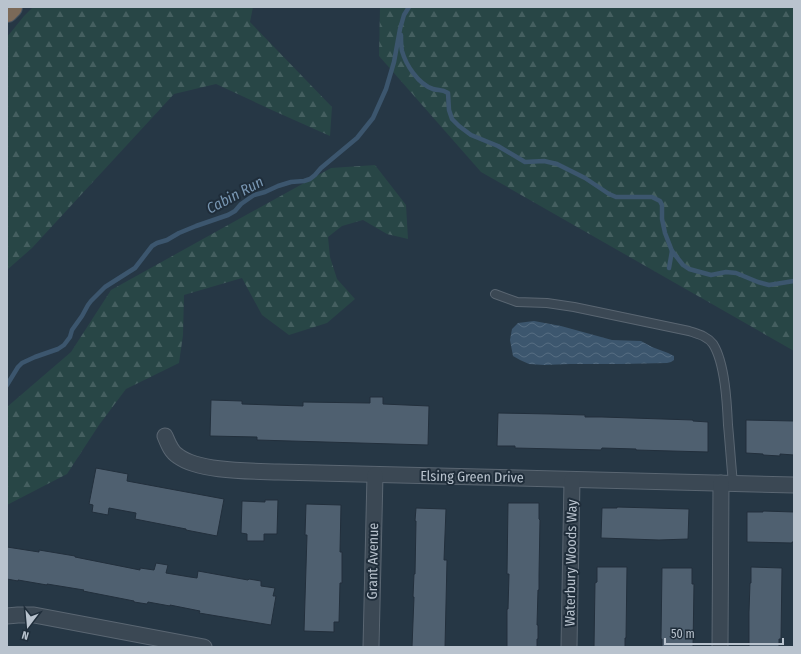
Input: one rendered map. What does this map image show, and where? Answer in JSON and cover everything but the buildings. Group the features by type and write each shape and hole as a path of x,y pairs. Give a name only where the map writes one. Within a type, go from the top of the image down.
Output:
{"highway":[{"path":"7,11 10,7"}],"street":[{"name":"Elsing Green Drive","path":"165,436 170,448 178,456 189,462 223,469 376,475 794,485"},
{"name":"Grant Avenue","path":"371,647 376,475"},
{"name":"Waterbury Woods Way","path":"569,647 572,480"},
{"path":"720,647 727,483"},
{"path":"7,616 34,615 204,647"}],"lane":[{"path":"495,294 517,302 574,306 689,331 706,338 712,343 718,354 726,393 727,483"}],"green space":[{"path":"33,7 253,7 250,22 332,107 330,136 216,84 174,94 32,248 7,270 7,37"},
{"path":"380,7 794,7 794,351 481,172 379,56"},
{"path":"375,165 406,205 408,239 387,234 363,220 342,226 328,237 330,257 337,279 355,299 327,323 289,335 262,315 242,278 184,295 183,335 179,363 126,389 99,425 67,474 7,505 7,407 71,352 111,290 331,168"}],"water":[{"path":"534,321 561,326 612,340 641,341 674,356 674,360 667,363 529,364 513,356 510,340 512,329 518,323"}],"waterway":[{"name":"Cabin Run","path":"7,385 22,363 58,349 64,345 91,301 105,287 135,268 152,246 196,226 228,215 254,195 291,182 310,179 357,138 373,118 386,89 394,62 400,29 404,15 409,7"},
{"path":"401,35 402,51 406,62 413,73 428,87 448,93 449,110 452,119 471,135 498,146 525,162 544,161 557,164 585,178 616,197 652,197 660,201 662,205 662,219 665,233 672,251 683,265 689,269 711,275 726,272 736,273 769,285 794,281"},
{"path":"669,268 672,251"}]}
